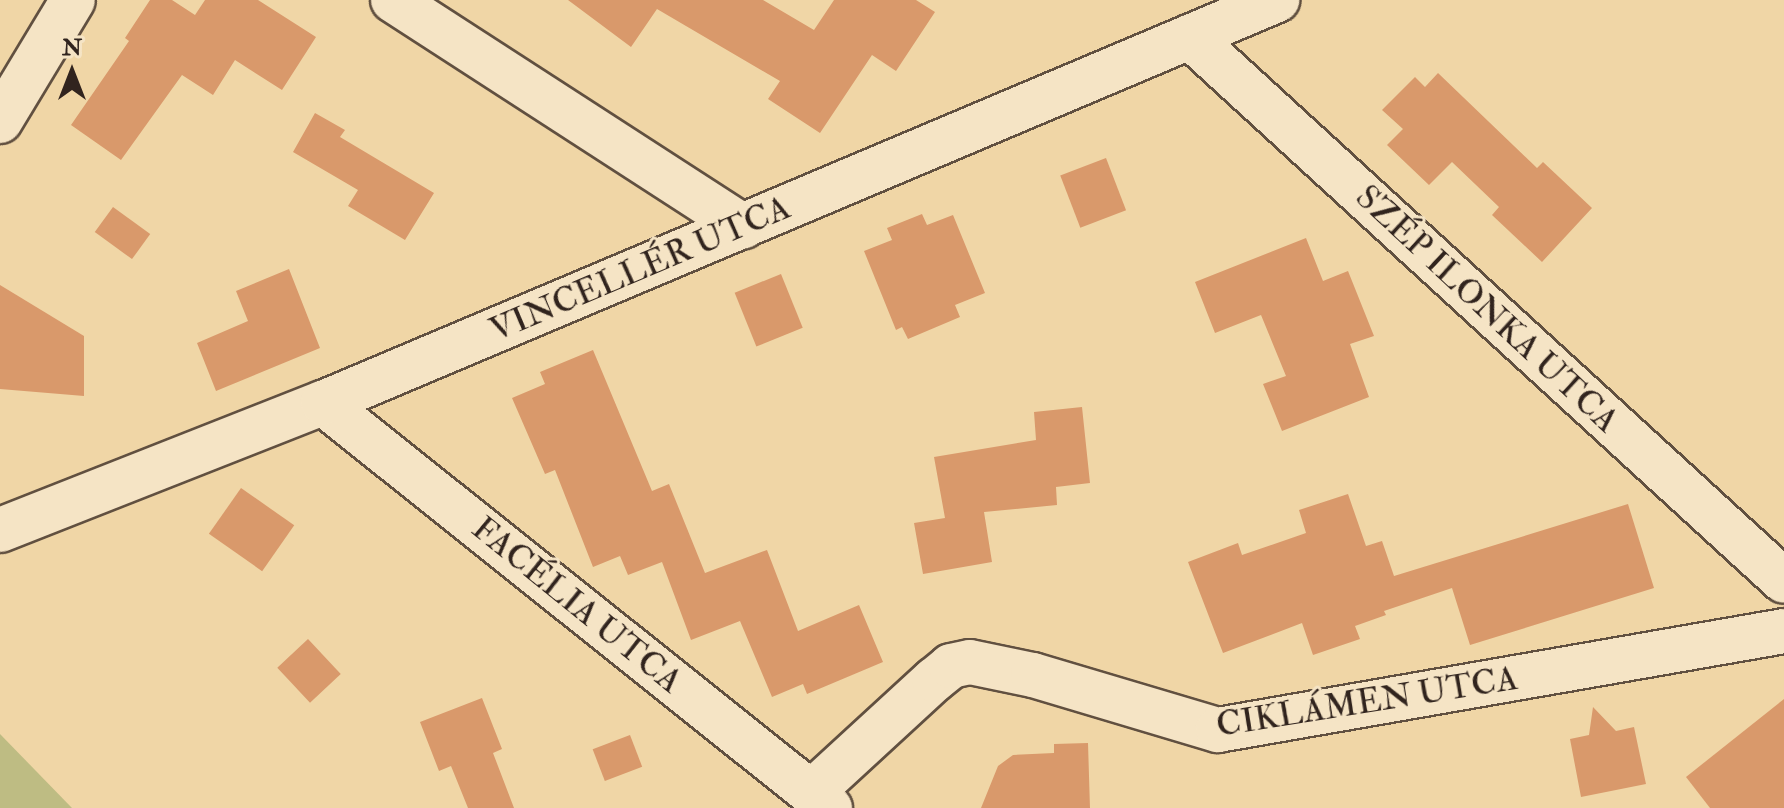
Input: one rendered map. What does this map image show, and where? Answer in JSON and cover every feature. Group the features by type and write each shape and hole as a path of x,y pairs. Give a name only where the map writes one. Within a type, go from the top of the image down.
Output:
{"street":[{"path":"0,121 73,0"},
{"path":"393,0 743,226"},
{"name":"VINCELLÉR UTCA","path":"0,530 323,403 1277,0"},
{"name":"SZÉP ILONKA UTCA","path":"1190,37 1784,581"},
{"name":"FACÉLIA UTCA","path":"323,403 821,800"},
{"name":"CIKLÁMEN UTCA","path":"821,800 942,673 970,662 1033,675 1218,730 1784,631"}],"shaded area":[{"path":"0,734 72,808 0,808"}],"building":[{"path":"150,0 172,0 195,15 205,0 258,0 316,37 282,90 235,60 213,95 182,75 121,160 71,125 129,41 125,38"},
{"path":"568,0 763,0 814,30 834,0 916,0 935,12 896,71 872,55 820,133 768,99 780,81 657,9 631,47"},
{"path":"1438,73 1537,168 1543,162 1592,208 1542,262 1492,215 1499,207 1452,162 1429,185 1387,145 1403,129 1382,110 1415,77 1425,87"},
{"path":"315,113 345,130 340,137 434,193 405,240 348,206 358,190 293,152"},
{"path":"1106,158 1126,210 1080,228 1060,176"},
{"path":"113,207 150,234 132,259 95,232"},
{"path":"922,214 927,225 953,215 985,293 955,305 960,317 908,339 902,327 896,330 864,251 892,240 887,228"},
{"path":"1306,238 1323,281 1348,271 1374,336 1350,344 1369,397 1282,431 1263,384 1286,376 1261,315 1215,333 1195,282"},
{"path":"289,269 320,348 216,391 197,343 248,321 236,291"},
{"path":"781,274 803,328 756,347 735,293"},
{"path":"0,285 84,336 84,396 0,389"},
{"path":"593,350 652,491 669,484 705,573 767,550 798,631 859,605 883,662 807,694 803,684 772,697 740,621 691,640 662,562 628,575 620,556 593,567 555,470 545,474 512,398 545,384 540,372"},
{"path":"1082,407 1090,483 1056,487 1057,505 984,512 992,562 923,574 914,523 945,518 934,457 1036,440 1034,412"},
{"path":"241,488 294,525 262,571 209,534"},
{"path":"1348,494 1366,546 1382,541 1394,576 1628,504 1654,588 1470,645 1452,588 1384,611 1386,615 1355,626 1360,639 1313,655 1302,623 1223,653 1188,562 1238,543 1242,555 1306,533 1299,510"},
{"path":"308,639 341,674 310,703 277,668"},
{"path":"482,698 502,749 493,753 514,808 468,808 451,766 439,771 420,722"},
{"path":"1784,699 1784,808 1710,808 1686,777"},
{"path":"1593,707 1616,731 1634,727 1646,784 1581,797 1570,739 1589,735"},
{"path":"630,735 642,767 605,781 593,749"},
{"path":"1088,743 1090,808 981,808 998,766 1013,755 1054,753 1054,744"}]}
